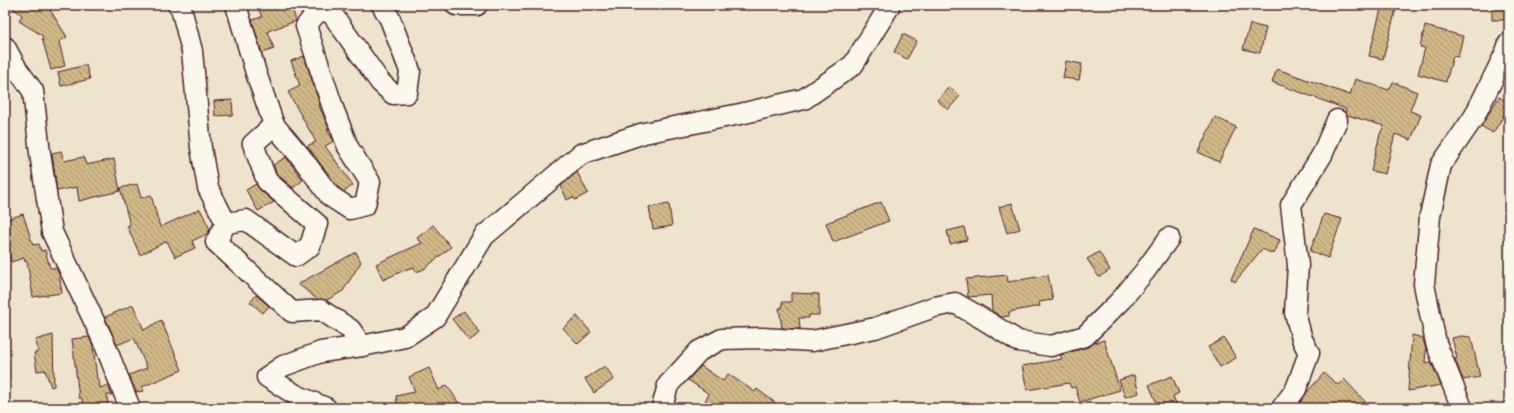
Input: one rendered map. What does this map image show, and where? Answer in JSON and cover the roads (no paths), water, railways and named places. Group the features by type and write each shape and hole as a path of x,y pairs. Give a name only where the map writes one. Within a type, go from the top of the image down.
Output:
{"street":[{"path":"178,5 181,8 192,51 201,148 208,188 226,223"},
{"path":"236,5 256,73 274,125 301,157 330,196 350,209 365,205 370,182 348,147 333,108 306,26 318,12 330,11 380,82 393,94 407,93 410,71 390,19 382,5"},
{"path":"456,5 477,5"},
{"path":"326,408 296,395 267,377 283,366 321,352 362,346 404,337 435,317 484,236 581,154 644,133 740,114 804,99 853,65 889,6"},
{"path":"1462,408 1436,343 1424,284 1430,216 1441,165 1474,118 1509,43"},
{"path":"5,48 11,72 33,91 40,153 52,232 103,340 130,408"},
{"path":"1282,408 1296,390 1309,353 1302,339 1295,313 1298,265 1291,206 1322,156 1337,120"},
{"path":"226,223 246,220 296,256 310,246 317,224 268,181 253,144 274,125"},
{"path":"226,223 216,242 292,312 321,310 350,329 362,346"},
{"path":"662,408 668,385 699,351 722,339 762,338 812,341 875,328 934,307 955,304 983,319 1018,341 1052,346 1085,336 1121,300 1145,271 1169,238"}]}
